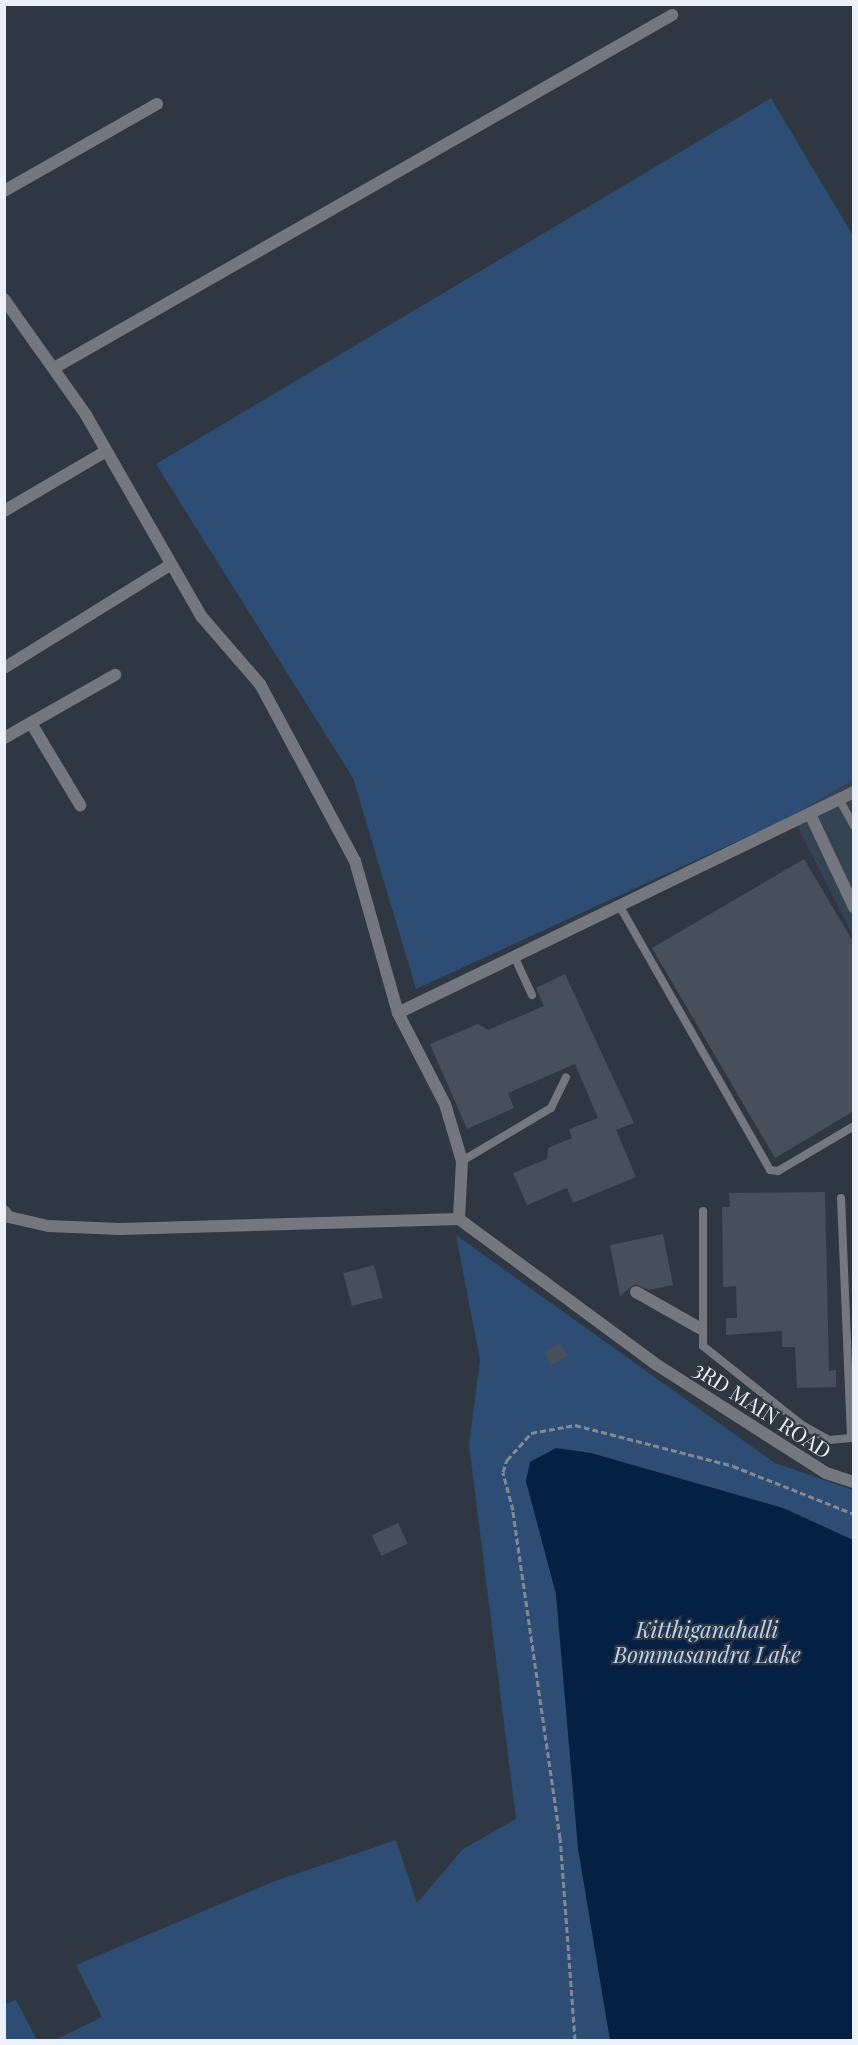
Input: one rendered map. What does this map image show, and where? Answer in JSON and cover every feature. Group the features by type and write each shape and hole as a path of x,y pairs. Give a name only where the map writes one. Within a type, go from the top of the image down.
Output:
{"street":[{"path":"54,368 672,15"},
{"path":"4,191 157,104"},
{"path":"4,299 54,368 201,616 260,684 355,861 398,1013 445,1104 462,1161 459,1219 120,1229 48,1227 6,1217"},
{"path":"4,511 103,453"},
{"path":"4,668 170,565"},
{"path":"4,738 116,675"},
{"path":"31,723 80,805"},
{"path":"398,1013 854,792"},
{"path":"810,814 854,908"},
{"name":"3RD MAIN ROAD","path":"459,1219 654,1363 826,1473 854,1482"},
{"path":"636,1292 701,1329"}],"lane":[{"path":"839,800 854,826"},
{"path":"619,904 770,1170 778,1171 854,1126"},
{"path":"514,956 532,994"},
{"path":"462,1161 552,1108 566,1077"},
{"path":"703,1211 701,1329 703,1346 802,1425 829,1440 852,1438 841,1198"}],"path":[{"path":"575,2040 560,1838 513,1510 503,1472 507,1460 531,1433 575,1425 733,1466 854,1514"}],"shaded area":[{"path":"771,98 853,236 853,780 792,816 416,989 353,778 156,464"},
{"path":"853,780 853,936 792,816"},
{"path":"456,1235 775,1463 853,1490 853,1540 783,1508 526,1481 556,1594 578,1848 610,2040 55,2040 102,2017 76,1965 275,1881 396,1840 417,1903 463,1849 516,1819 469,1445 480,1360"},
{"path":"16,2000 37,2040 5,2040 5,2004"}],"water":[{"name":"Kitthiganahalli Bommasandra Lake","path":"556,1448 591,1453 783,1508 853,1540 853,2040 610,2040 578,1848 556,1594 526,1481 530,1462"}],"building":[{"path":"804,859 854,943 854,1111 775,1158 652,948"},
{"path":"565,974 634,1123 616,1130 636,1177 573,1203 567,1188 527,1205 513,1173 547,1159 548,1148 572,1138 569,1129 598,1118 575,1064 508,1093 514,1108 467,1129 430,1044 478,1024 488,1030 544,1006 536,988"},
{"path":"825,1192 829,1371 836,1370 836,1387 797,1388 795,1347 782,1347 782,1331 726,1335 726,1318 737,1318 736,1286 723,1287 722,1207 730,1207 729,1193"},
{"path":"663,1234 673,1285 649,1290 635,1284 620,1296 610,1245"},
{"path":"374,1265 383,1298 352,1306 343,1273"},
{"path":"560,1343 568,1356 552,1366 544,1353"},
{"path":"398,1523 408,1544 381,1556 372,1535"}]}
